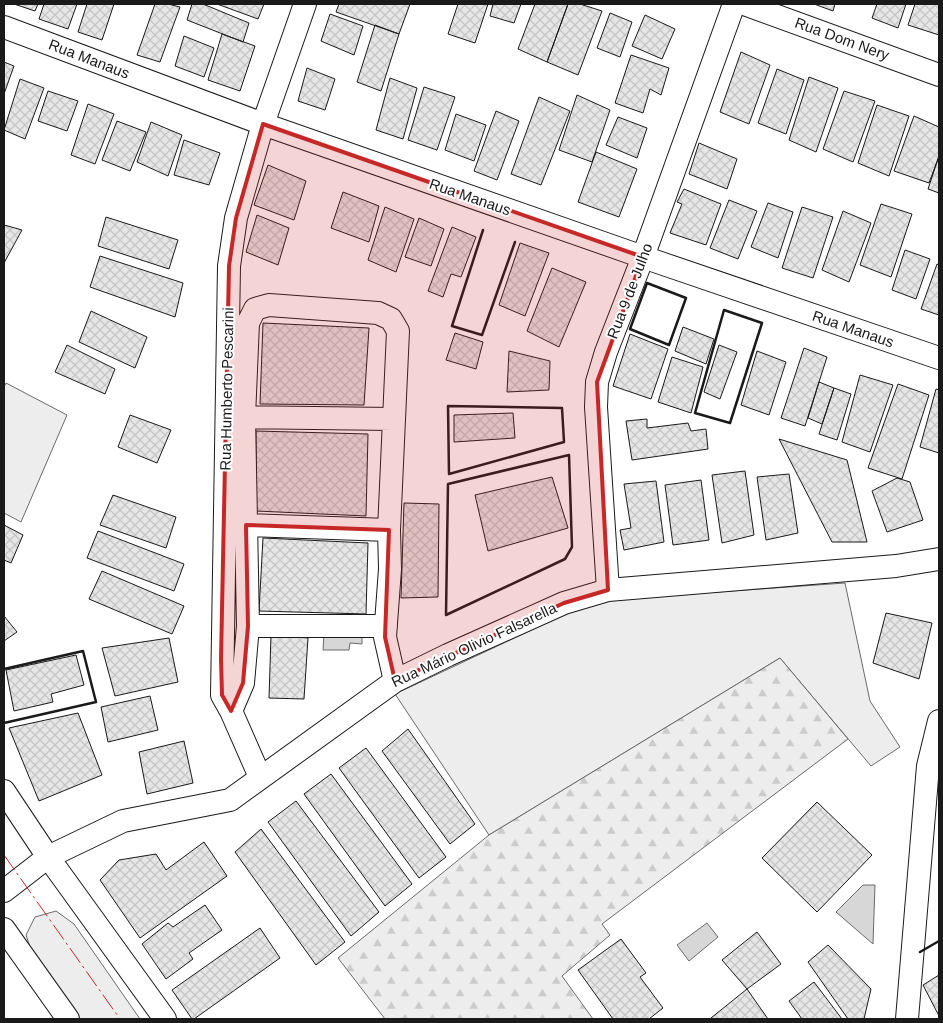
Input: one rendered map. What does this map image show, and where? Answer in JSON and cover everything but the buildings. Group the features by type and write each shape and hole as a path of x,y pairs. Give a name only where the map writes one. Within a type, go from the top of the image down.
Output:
{"street":[{"name":"Rua Humberto Pescarini","path":"260,777 222,695 221,659 229,266 236,218 263,124 305,4"},
{"name":"Rua 9 de Julho","path":"608,590 596,407 597,382 606,352 643,257 734,4"},
{"name":"Rua Dom Nery","path":"744,4 939,75"},
{"name":"Rua Manaus","path":"4,27 263,124 939,358"},
{"path":"231,711 243,683 248,626 244,417 248,323 256,309 269,305 378,312 392,319 398,331 389,530 390,569 385,638 395,681"},
{"path":"244,417 393,419"},
{"path":"246,525 389,530"},
{"name":"Rua Mário Olivio Falsarella","path":"4,891 48,857 123,820 230,800 395,681 564,603 608,590 896,566 939,559"},
{"path":"248,626 386,626"},
{"path":"907,1019 939,721"},
{"path":"4,791 48,857 165,1019"},
{"path":"4,929 68,1019"}],"highlighted area":[{"path":"263,124 643,257 597,382 608,590 564,603 395,681 385,637 389,530 246,525 248,626 243,683 231,711 222,695 221,659 229,266 236,218"}],"shaded area":[{"path":"6,383 67,415 21,522 4,513 4,387"},
{"path":"845,583 870,701 900,747 871,766 780,658 489,835 395,694 570,612 596,604 618,599"},
{"path":"324,634 362,634 362,644 350,643 349,650 323,650"},
{"path":"863,885 875,885 873,944 836,912"},
{"path":"56,911 74,924 140,1019 79,1019 32,953 26,935 35,917"},
{"path":"707,923 718,937 689,961 677,945"}],"green space":[{"path":"780,658 848,739 602,924 610,935 562,976 593,1019 385,1019 338,958 489,835"}],"wall":[{"path":"483,230 452,326 482,335 515,242"},
{"path":"647,283 686,298 669,345 630,329 647,283"},
{"path":"724,310 762,323 730,423 695,413 724,310"},
{"path":"448,406 562,408 564,442 449,474 448,406"},
{"path":"569,455 572,547 565,559 446,615 448,484 569,455"},
{"path":"4,669 83,651 96,702 4,723"},
{"path":"920,952 939,941"}],"power":[{"path":"4,855 120,1019"}]}
